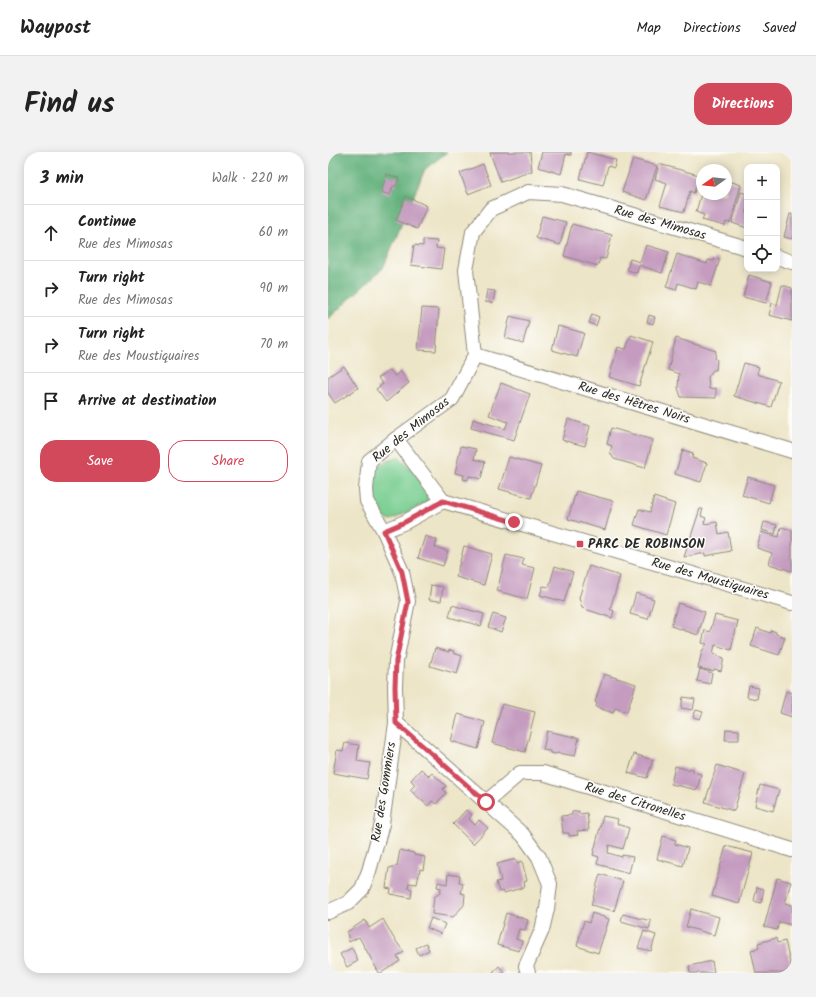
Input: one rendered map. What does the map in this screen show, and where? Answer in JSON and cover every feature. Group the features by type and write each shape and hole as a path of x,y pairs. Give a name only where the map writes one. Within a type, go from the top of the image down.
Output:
{"street":[{"name":"Rue des Mimosas","path":"396,723 396,661 408,602 402,572 384,531 367,501 366,489 369,462 396,439 452,399 475,355 466,270 473,232 491,209 528,192 562,194 744,247"},
{"path":"780,258 792,262"},
{"name":"Rue des Hêtres Noirs","path":"475,355 792,450"},
{"path":"384,531 405,522 443,501 396,439"},
{"name":"Rue des Moustiquaires","path":"443,501 792,603"},
{"path":"396,723 523,835 539,857 550,884 547,909 542,930 526,966 528,973"},
{"name":"Rue des Gommiers","path":"328,912 348,904 362,889 369,871 382,824 396,723"},
{"name":"Rue des Citronelles","path":"486,802 520,773 543,773 792,850"}],"green space":[{"path":"328,152 447,152 425,169 383,268 328,319"},
{"path":"398,457 413,470 428,495 427,502 394,519 389,520 381,517 370,491 376,466"}],"building":[{"path":"530,152 532,171 501,182 490,153"},
{"path":"542,152 571,152 571,155 566,154 561,174 538,167"},
{"path":"587,152 616,160 614,168 608,166 603,185 580,179"},
{"path":"633,159 657,166 646,200 622,192"},
{"path":"483,164 491,185 468,194 460,173"},
{"path":"659,164 696,174 696,186 694,193 690,191 684,212 660,206 667,183 655,179"},
{"path":"387,174 399,178 396,186 393,186 390,195 381,192"},
{"path":"732,182 741,185 730,223 726,222 725,226 702,220 704,215 696,212 699,200 732,200"},
{"path":"741,192 744,193 744,227 732,223"},
{"path":"406,196 427,206 417,229 396,220"},
{"path":"790,214 792,214 792,239 784,237"},
{"path":"542,216 566,222 560,245 536,238"},
{"path":"572,224 612,235 606,259 600,258 598,266 564,256"},
{"path":"423,240 437,241 436,248 444,249 441,269 411,265 414,245 423,246"},
{"path":"646,245 669,252 662,273 639,265 637,273 627,270 630,259 640,262"},
{"path":"677,254 707,264 708,260 714,261 715,258 720,259 711,286 698,282 696,289 678,283 676,290 666,287"},
{"path":"749,275 772,282 766,303 743,297"},
{"path":"782,285 792,288 792,321 769,315 772,303 777,305"},
{"path":"487,290 495,291 493,303 485,302"},
{"path":"422,308 439,309 436,351 418,350"},
{"path":"592,314 599,317 596,326 589,323"},
{"path":"649,315 655,317 653,324 647,322"},
{"path":"510,316 529,321 523,343 505,338"},
{"path":"558,326 584,333 577,357 552,350"},
{"path":"631,335 653,342 639,386 609,377 618,347 626,349"},
{"path":"676,338 716,351 716,370 713,370 708,377 709,389 716,388 716,398 681,397 678,388 679,374 668,370"},
{"path":"744,363 759,367 757,374 779,381 771,407 734,396"},
{"path":"344,366 358,388 335,403 328,393 328,377"},
{"path":"390,370 395,376 400,371 409,383 386,402 376,389 383,384 378,378"},
{"path":"501,383 530,394 514,440 471,428 473,419 505,429 508,422 489,415"},
{"path":"568,419 590,426 585,446 562,440"},
{"path":"611,428 653,440 645,468 614,459 610,453 612,446 607,444"},
{"path":"461,446 476,449 474,459 485,462 481,479 469,476 468,480 463,479 464,475 455,473"},
{"path":"683,450 693,453 692,458 707,463 701,482 675,474"},
{"path":"509,457 541,466 531,498 499,489"},
{"path":"748,477 774,485 769,503 742,495"},
{"path":"576,491 613,501 605,530 568,519"},
{"path":"654,497 675,504 666,535 634,525 639,509 650,512"},
{"path":"700,509 703,509 701,516 706,518 704,524 717,522 719,534 728,532 731,551 705,556 705,553 684,557"},
{"path":"764,522 777,525 775,534 762,530"},
{"path":"781,527 792,530 792,571 769,564 772,553 757,548 761,532 779,537"},
{"path":"425,536 437,540 435,547 448,551 443,566 418,558"},
{"path":"464,546 492,554 484,585 456,577"},
{"path":"506,555 524,559 522,565 535,568 527,599 497,591"},
{"path":"555,566 573,572 564,602 540,595 543,586 549,587"},
{"path":"589,566 620,576 610,609 614,611 612,618 582,608 579,598"},
{"path":"431,585 443,587 441,601 429,600"},
{"path":"636,593 654,599 648,619 630,614"},
{"path":"678,603 705,612 698,635 671,626"},
{"path":"452,605 484,614 481,626 449,617"},
{"path":"493,614 506,618 501,632 488,627"},
{"path":"715,615 738,621 731,650 715,645 713,654 724,658 721,671 698,668 702,651 707,644 702,643 705,630 710,632"},
{"path":"757,628 770,633 771,630 776,632 776,634 785,637 779,655 751,646"},
{"path":"435,648 449,652 449,650 454,651 453,653 462,656 457,674 430,666"},
{"path":"700,669 712,673 710,684 697,681"},
{"path":"604,674 636,684 627,712 615,708 613,713 596,707 597,703 595,702"},
{"path":"749,686 759,688 757,699 747,697"},
{"path":"786,691 792,693 792,717 780,713"},
{"path":"683,697 695,699 693,710 681,708"},
{"path":"502,704 535,712 525,752 492,743"},
{"path":"696,710 703,712 700,719 693,717"},
{"path":"458,714 485,722 478,749 451,741"},
{"path":"726,729 739,730 739,740 725,740"},
{"path":"547,731 579,738 575,756 550,753 550,751 543,750"},
{"path":"345,743 359,745 357,761 370,763 367,779 333,773 337,750 343,751"},
{"path":"634,754 653,760 647,778 628,773"},
{"path":"717,765 745,774 734,811 705,802"},
{"path":"675,766 689,770 690,768 693,769 693,772 701,774 697,790 671,784"},
{"path":"421,769 429,776 432,773 446,786 443,789 446,793 436,804 432,801 428,806 410,790 415,785 411,780"},
{"path":"760,785 779,790 773,811 755,806"},
{"path":"466,810 472,815 469,819 475,825 479,820 488,828 473,844 453,824"},
{"path":"579,811 579,814 587,813 589,830 577,831 578,835 569,836 569,833 563,833 561,816 572,815 572,812"},
{"path":"603,816 618,819 617,824 629,828 623,849 609,845 608,853 622,857 622,855 633,857 629,873 597,864 599,857 593,855"},
{"path":"663,836 676,840 675,844 688,848 683,866 657,859"},
{"path":"726,846 753,853 739,904 712,896"},
{"path":"400,850 425,857 423,870 420,869 417,884 409,883 408,888 412,889 411,898 390,894 391,889 386,888 389,868 397,866"},
{"path":"516,859 517,863 522,861 527,881 524,882 525,887 504,893 503,891 499,892 496,882 501,881 497,864"},
{"path":"448,874 460,876 459,882 463,883 461,893 465,894 464,905 453,917 432,914 434,897 440,893 441,888 437,887 438,882 447,884"},
{"path":"600,874 623,881 614,911 591,905"},
{"path":"777,878 791,882 785,903 792,905 792,925 779,922 777,930 764,927"},
{"path":"757,887 764,889 761,903 754,901"},
{"path":"691,909 719,917 714,935 686,927"},
{"path":"506,913 528,920 525,930 519,929 516,939 522,941 519,951 497,945"},
{"path":"592,913 609,919 598,953 577,946 584,921 589,923"},
{"path":"623,914 651,921 649,929 621,921"},
{"path":"431,918 445,924 441,934 427,928"},
{"path":"383,919 393,937 404,952 397,956 400,961 379,973 359,937 349,942 347,932 365,920 369,928"},
{"path":"644,931 656,935 651,951 638,948"},
{"path":"776,938 777,943 785,941 792,971 783,973 756,973 751,950 759,948 758,943"},
{"path":"426,943 429,950 419,955 416,948"},
{"path":"352,948 358,961 347,967 340,954"},
{"path":"712,961 714,973 690,973 689,966"},
{"path":"499,966 505,973 492,973"}],"place":[{"name":"PARC DE ROBINSON","path":"580,544"}],"route":[{"path":"486,802 396,723 396,661 408,602 402,572 384,531 405,522 443,501 514,522"}]}
